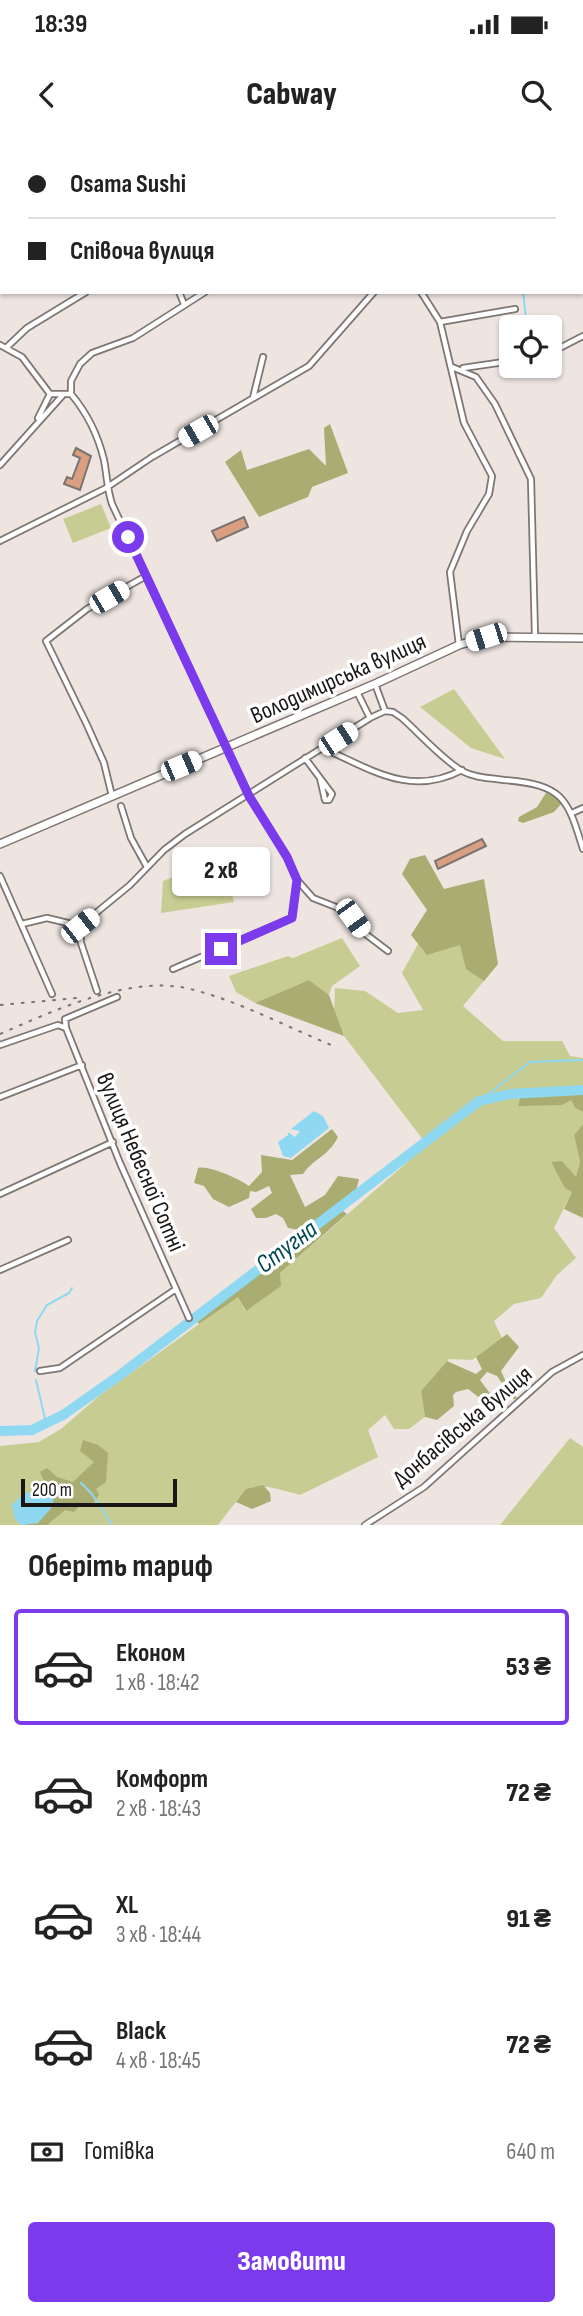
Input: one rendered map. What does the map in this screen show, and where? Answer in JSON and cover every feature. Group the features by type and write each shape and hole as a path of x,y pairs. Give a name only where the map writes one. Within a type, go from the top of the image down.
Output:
{"main road":[{"name":"Володимирська вулиця","path":"0,844 375,684 459,645 486,637 583,638"}],"street":[{"path":"6,347 27,328 83,294"},
{"path":"180,294 184,304"},
{"path":"202,294 133,338 92,354 80,364 71,381 71,394 86,413 98,440 104,461 106,488 249,796 287,857 297,880 313,898 336,907 353,918 363,932 388,951"},
{"path":"0,541 106,488 152,457 309,366 372,294"},
{"path":"422,294 440,322 464,422 492,476 489,494 467,531 450,572 459,645"},
{"path":"440,322 515,309"},
{"path":"562,347 583,336"},
{"path":"0,345 22,356 50,394 71,394"},
{"path":"253,399 263,357"},
{"path":"459,369 499,363"},
{"path":"452,366 476,377 495,404 531,480 535,636"},
{"path":"36,423 50,394"},
{"path":"0,465 63,396"},
{"path":"111,796 104,763 46,640 87,610 146,576"},
{"path":"375,684 385,711"},
{"path":"356,692 370,718"},
{"path":"80,926 130,886 147,867 185,834 385,711 393,712 402,718 462,771 483,778 524,781 562,795 572,813 583,849"},
{"path":"324,749 408,782 446,779 462,771"},
{"path":"306,758 320,779"},
{"path":"121,806 131,838 147,867"},
{"path":"572,813 583,808"},
{"path":"0,876 52,994"},
{"path":"173,969 292,918 297,880"},
{"path":"22,924 47,918 80,926"},
{"path":"80,926 81,943 97,991"},
{"name":"вулиця Небесної Сотні","path":"117,997 65,1019 66,1028 189,1318"},
{"path":"0,1045 58,1025 66,1028"},
{"path":"0,1097 82,1065"},
{"path":"0,1194 113,1142"},
{"path":"0,1270 68,1240"},
{"path":"40,1371 60,1368 176,1289"},
{"name":"Донбасівська вулиця","path":"365,1525 425,1486 552,1372 583,1355"}],"green space":[{"path":"330,424 348,473 312,487 308,497 259,517 225,462 241,450 247,470 309,449 326,466 324,428"},
{"path":"101,504 111,528 73,543 63,519"},
{"path":"454,689 505,759 471,748 420,707"},
{"path":"546,793 553,794 562,803 554,812 523,823 518,821 519,817 537,807"},
{"path":"244,849 260,881 232,894 234,902 161,913 163,881 186,872 197,893 212,885 207,871"},
{"path":"425,855 444,889 484,879 498,964 484,981 466,969 460,945 427,955 411,935 427,910 402,874 410,859"},
{"path":"440,904 498,964 463,1006 503,1041 562,1041 570,1056 583,1058 583,1093 522,1095 571,1100 575,1108 583,1112 583,1124 574,1135 580,1162 576,1178 562,1161 551,1163 572,1192 554,1228 576,1258 557,1275 541,1298 514,1304 494,1321 502,1338 472,1360 449,1359 421,1391 425,1417 409,1429 394,1429 385,1415 368,1430 378,1457 300,1495 269,1487 252,1488 238,1500 218,1525 0,1525 0,1446 39,1442 61,1429 99,1396 238,1296 245,1311 280,1286 280,1273 427,1145 344,1036 334,1015 335,988 365,991 398,1013 423,1010 402,973"},
{"path":"342,938 360,966 332,986 329,995 309,980 255,1003 236,992 229,976 288,956 293,958"},
{"path":"309,980 329,995 344,1036 255,1003"},
{"path":"583,1093 583,1112 575,1108 571,1100 562,1105 518,1106 521,1095"},
{"path":"583,1124 583,1218 564,1209 572,1192 565,1188 551,1162 562,1161 576,1177 580,1162 574,1135"},
{"path":"332,1129 338,1137 330,1149 303,1174 290,1175 305,1207 325,1195 338,1176 359,1179 356,1191 303,1231 288,1228 283,1218 276,1214 256,1218 251,1209 272,1193 269,1186 256,1192 250,1191 249,1198 229,1207 213,1199 204,1186 194,1183 198,1168 203,1168 224,1173 249,1186 262,1172 261,1155 292,1160"},
{"path":"342,1210 347,1214 280,1273 281,1286 246,1311 238,1297 199,1324 196,1319"},
{"path":"507,1334 519,1347 501,1371 506,1382 511,1384 517,1399 513,1399 497,1376 487,1372 480,1380 495,1400 490,1406 468,1389 453,1395 454,1406 437,1420 425,1417 421,1391 447,1361 476,1374 482,1369 476,1357"},
{"path":"570,1438 583,1447 583,1525 500,1525"},
{"path":"83,1440 98,1445 108,1453 106,1482 96,1489 99,1495 91,1506 80,1505 74,1512 65,1510 47,1525 21,1525 38,1523 54,1485 44,1481 40,1472 47,1468 57,1477 73,1482 94,1462 80,1451"},
{"path":"263,1485 270,1493 271,1501 252,1509 236,1502 246,1489"}],"water":[{"path":"314,1111 323,1116 329,1128 291,1158 283,1156 278,1142 288,1135 288,1132 295,1137 300,1131 291,1129"},
{"path":"54,1485 53,1506 38,1523 21,1525 15,1519 12,1505 23,1494"}],"building":[{"path":"76,448 91,456 80,490 64,484 67,477 72,479 80,458 73,455"},
{"path":"244,517 248,527 217,541 212,531"},
{"path":"482,839 486,846 438,869 435,861"}],"waterway":[{"path":"523,294 526,315"},
{"path":"479,1101 530,1062 583,1060"},
{"name":"Стугна","path":"0,1431 32,1430 63,1415 120,1375 479,1101 509,1094 583,1090"},
{"path":"35,1371 39,1348 35,1333 37,1321 47,1305 69,1293 72,1288"},
{"path":"36,1380 46,1423"},
{"path":"81,1483 92,1494 112,1525"}],"railway":[{"path":"0,1034 91,998 115,991 163,986 186,988 223,999 336,1047"},
{"path":"0,1005 77,998"}],"route":[{"path":"128,537 249,796 287,857 297,880 292,918 221,949"}]}
